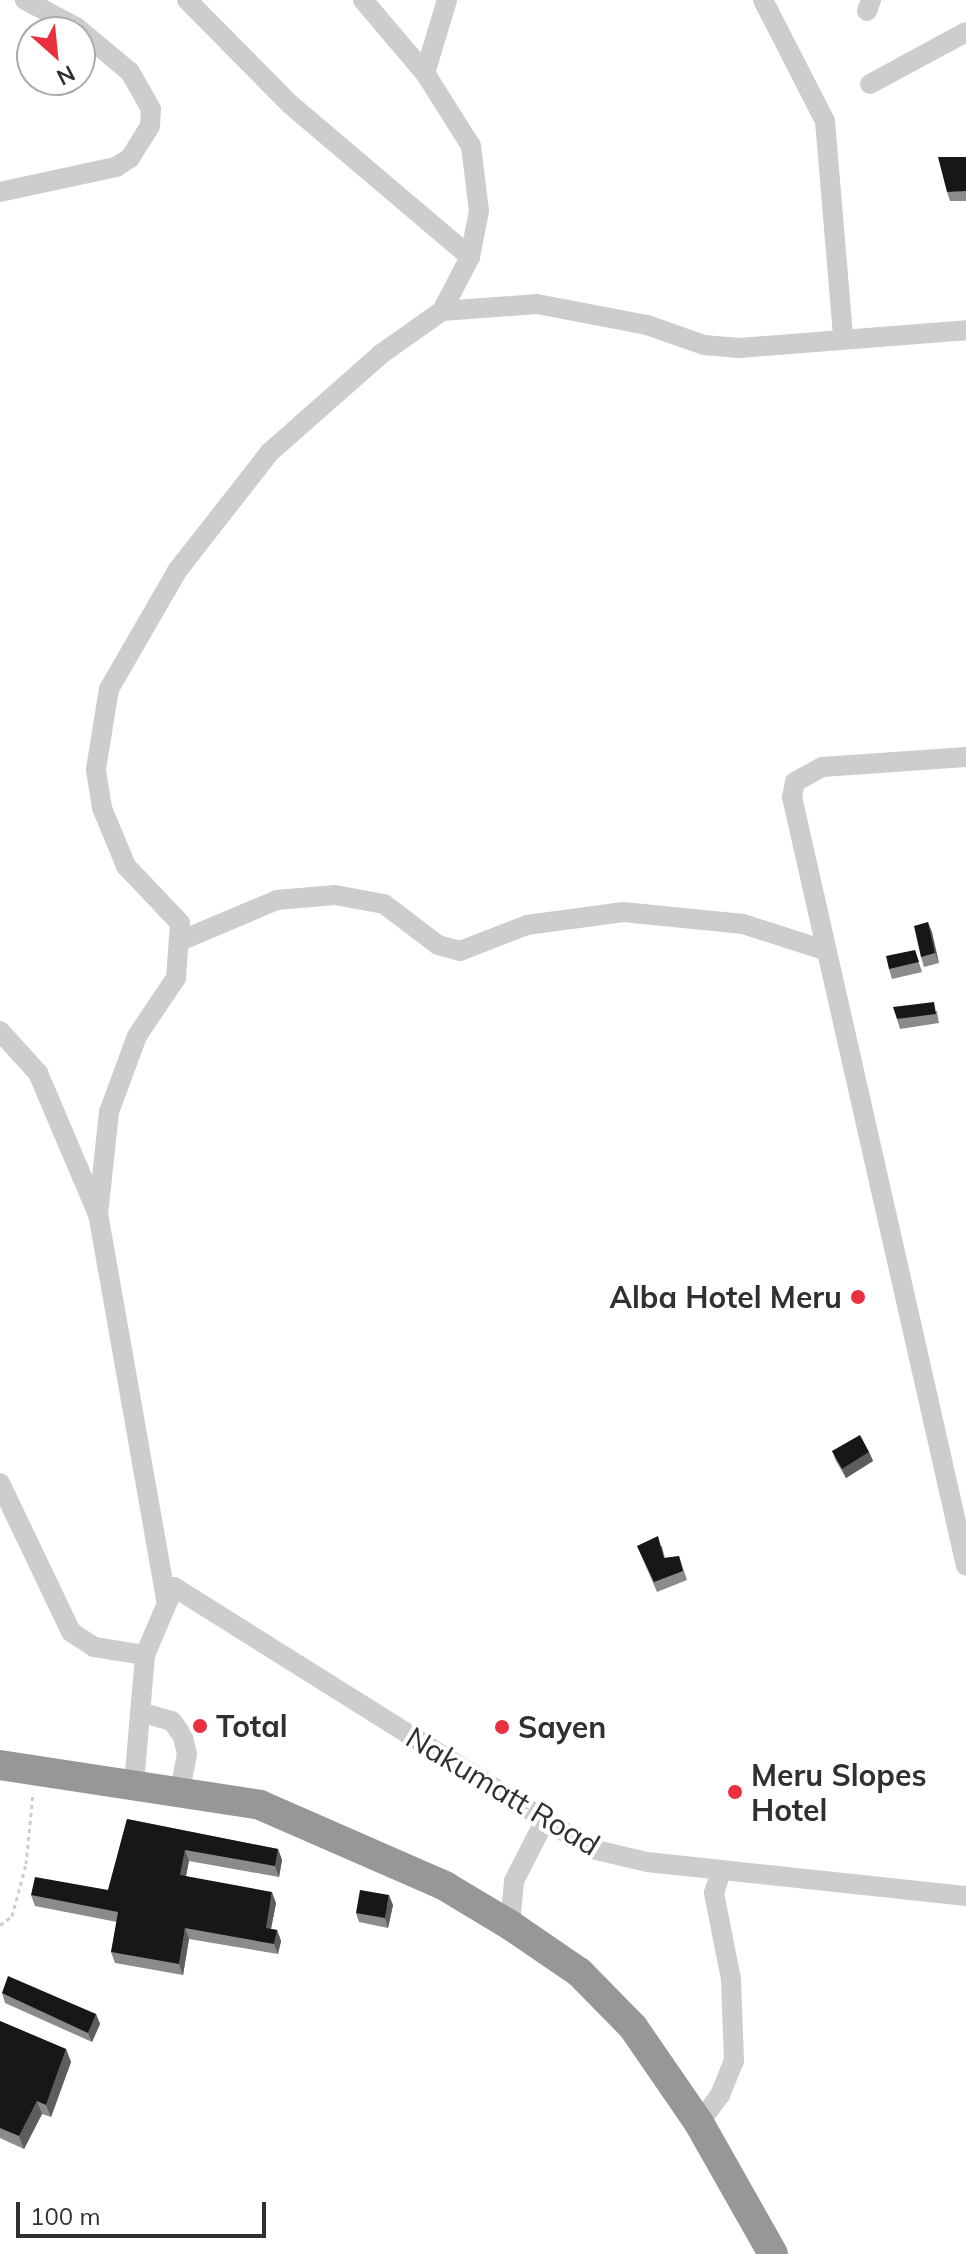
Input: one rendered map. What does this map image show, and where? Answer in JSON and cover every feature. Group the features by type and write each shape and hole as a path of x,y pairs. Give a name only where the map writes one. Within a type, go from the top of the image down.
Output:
{"highway":[{"path":"0,1765 260,1805 322,1829 445,1886 510,1925 579,1972 610,2000 699,2123 773,2254"}],"street":[{"path":"0,192 116,167 130,158 150,126 151,109 130,72 76,27 25,0"},
{"path":"187,0 291,105 470,257"},
{"path":"98,1215 109,1112 137,1036 176,978 180,941 180,923 126,866 102,808 96,769 109,689 177,571 270,452 381,354 442,311 470,257 479,211 471,146 425,73 363,0"},
{"path":"425,73 447,0"},
{"path":"763,0 825,121 843,337"},
{"path":"870,84 966,32"},
{"path":"442,311 537,304 647,325 704,345 739,348 843,337 966,330"},
{"path":"966,757 822,767 795,782 792,797 824,950 875,1150 966,1566"},
{"path":"180,941 277,900 335,895 384,904 438,945 460,951 527,925 623,912 743,924 824,950"},
{"path":"0,1031 38,1073 98,1215 170,1593 145,1655 134,1784"},
{"path":"0,1483 71,1632 94,1647 145,1655"},
{"name":"Nakumatt Road","path":"170,1593 544,1822 620,1858 721,1871 776,1872 966,1896"},
{"path":"140,1712 172,1721 183,1737 187,1754 180,1791"},
{"path":"510,1925 514,1881 544,1822"},
{"path":"699,2123 720,2095 734,2061 731,1979 714,1893 721,1871"}],"path":[{"path":"0,1925 12,1916 16,1903 40,1770"}],"building":[{"path":"938,157 966,157 966,191 947,192"},
{"path":"928,922 935,953 921,957 914,926"},
{"path":"915,950 919,962 889,969 886,956"},
{"path":"934,1002 936,1014 897,1019 893,1007"},
{"path":"860,1435 869,1452 842,1469 832,1451"},
{"path":"658,1536 664,1558 679,1556 683,1571 654,1582 637,1546"},
{"path":"127,1819 278,1849 275,1866 185,1850 180,1875 272,1892 266,1928 277,1930 274,1944 185,1928 179,1964 111,1952 118,1912 31,1895 35,1877 108,1890"},
{"path":"360,1890 389,1895 385,1918 356,1913"},
{"path":"8,1976 96,2014 88,2033 2,1993"},
{"path":"0,2021 66,2049 46,2105 37,2101 19,2136 0,2128"}],"place":[{"name":"Alba Hotel Meru","path":"858,1297"},
{"name":"Total","path":"200,1726"},
{"name":"Sayen","path":"502,1727"},
{"name":"Meru Slopes Hotel","path":"735,1792"}]}
